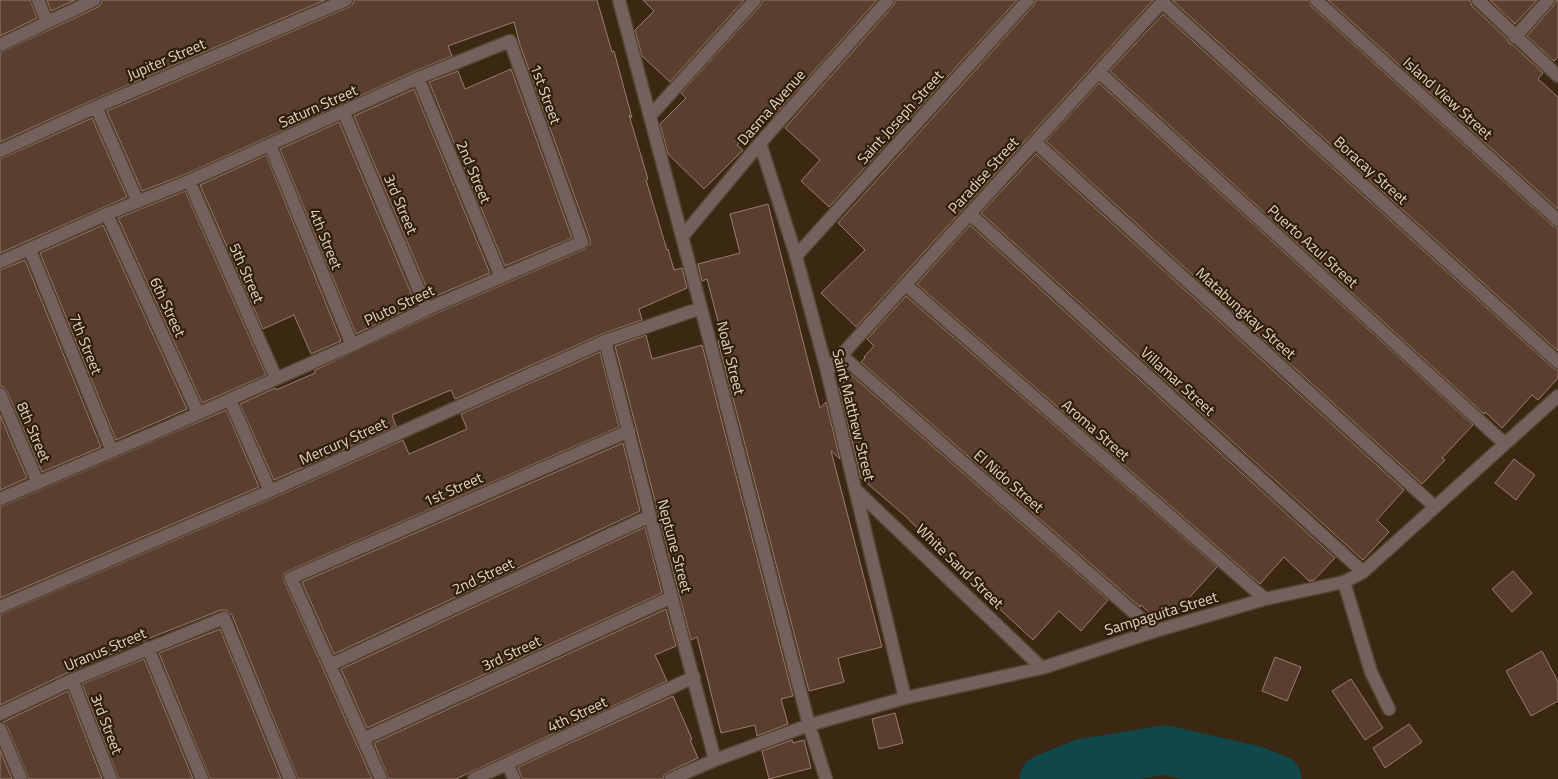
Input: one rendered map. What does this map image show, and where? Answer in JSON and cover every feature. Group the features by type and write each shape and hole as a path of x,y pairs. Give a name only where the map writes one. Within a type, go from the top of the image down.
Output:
{"street":[{"path":"38,0 47,22"},
{"path":"0,45 94,0"},
{"name":"Jupiter Street","path":"0,151 96,107 346,0"},
{"path":"620,6 632,0"},
{"path":"650,116 755,0"},
{"name":"Dasma Avenue","path":"682,237 760,143 888,0"},
{"name":"Saint Joseph Street","path":"796,256 1028,0"},
{"name":"Island View Street","path":"1316,0 1558,220"},
{"path":"1478,0 1558,76"},
{"path":"1515,37 1548,0"},
{"name":"Paradise Street","path":"827,372 1163,1"},
{"name":"Boracay Street","path":"1163,1 1558,362"},
{"name":"Noah Street","path":"620,6 702,308 809,725 826,779"},
{"name":"Saturn Street","path":"0,262 107,214 189,181 418,78 510,41"},
{"name":"1st Street","path":"510,41 582,242"},
{"name":"Puerto Azul Street","path":"1099,72 1505,444"},
{"name":"2nd Street","path":"418,78 501,278"},
{"path":"96,107 138,202"},
{"name":"3rd Street","path":"344,112 427,309"},
{"name":"Matabungkay Street","path":"1035,142 1435,508"},
{"name":"Saint Matthew Street","path":"760,143 796,256 827,372 905,698"},
{"name":"4th Street","path":"270,145 352,345"},
{"name":"5th Street","path":"189,181 276,378"},
{"name":"6th Street","path":"107,214 198,413"},
{"name":"Villamar Street","path":"970,214 1363,572"},
{"name":"Pluto Street","path":"0,499 230,400 427,309 582,242"},
{"name":"7th Street","path":"30,250 112,451"},
{"name":"Aroma Street","path":"906,284 1265,599"},
{"name":"Mercury Street","path":"0,607 270,491 606,341 702,308"},
{"name":"Neptune Street","path":"606,341 715,760"},
{"name":"El Nido Street","path":"842,356 1155,631"},
{"name":"8th Street","path":"0,394 38,483"},
{"name":"Sampaguita Street","path":"715,760 809,725 905,698 1042,668 1155,631 1265,599 1344,582 1363,572 1558,396"},
{"path":"230,400 270,491"},
{"name":"1st Street","path":"330,665 291,578 629,431"},
{"name":"White Sand Street","path":"855,489 1042,668"},
{"name":"2nd Street","path":"330,665 650,516"},
{"path":"1344,582 1371,672 1390,708"},
{"name":"3rd Street","path":"363,738 672,597"},
{"name":"Uranus Street","path":"0,714 72,680 224,618 290,779"},
{"path":"148,648 202,779"},
{"path":"330,665 381,779"},
{"name":"4th Street","path":"474,779 694,677"},
{"name":"3rd Street","path":"72,680 111,779"},
{"path":"0,729 21,779"},
{"path":"671,779 715,760"},
{"path":"508,764 514,779"}],"building":[{"path":"0,0 30,0 37,18 0,36"},
{"path":"47,0 75,0 51,11"},
{"path":"102,0 325,0 0,142 0,53 98,7"},
{"path":"354,0 597,0 612,52 614,51 632,118 629,115 648,179 646,180 667,250 674,270 682,268 687,288 639,309 642,320 602,334 455,399 451,390 392,415 396,426 274,480 240,404 315,373 315,370 430,316 585,249 590,244 590,239 520,45 514,22 448,46 452,56 186,174 142,191 107,111 349,7 353,4"},
{"path":"643,0 744,0 670,82 642,56 635,30 654,11"},
{"path":"763,0 877,0 773,117 768,113 737,145 743,150 704,189 668,154 660,124 686,98 681,93 761,5"},
{"path":"896,0 1017,0 829,207 801,181 820,160 785,128 894,5"},
{"path":"1036,0 1153,0 856,327 821,293 865,250 838,223 1034,5"},
{"path":"1172,0 1308,0 1311,6 1553,226 1558,228 1558,351"},
{"path":"1328,0 1470,0 1472,6 1509,43 1543,73 1538,79 1558,97 1558,209"},
{"path":"1490,0 1537,0 1515,24"},
{"path":"1556,0 1558,0 1558,57 1554,61 1527,36 1554,5"},
{"path":"1163,14 1553,368 1558,370 1558,378 1538,400 1532,395 1502,428 1485,412 1484,414 1110,71"},
{"path":"511,69 572,238 505,266 429,82 458,71 465,89"},
{"path":"1099,83 1473,425 1442,458 1445,460 1422,484 1046,141"},
{"path":"414,89 490,273 431,298 354,116"},
{"path":"92,118 127,197 0,253 0,159"},
{"path":"339,122 416,305 356,334 280,149"},
{"path":"1036,154 1404,490 1377,520 1389,532 1363,560 981,213"},
{"path":"266,155 341,341 311,354 294,315 263,329 200,185"},
{"path":"185,191 266,375 202,403 118,218"},
{"path":"768,204 820,408 826,402 840,459 831,451 882,647 838,658 844,682 809,691 718,341 723,340 707,279 702,281 698,264 740,253 730,214"},
{"path":"103,225 187,409 116,440 40,253"},
{"path":"970,225 1335,558 1314,580 1309,581 1284,557 1260,584 917,284"},
{"path":"25,260 101,447 42,472 7,391 4,387 0,386 0,270"},
{"path":"906,296 1217,567 1178,610 1155,618 1141,605 1140,607 861,362 874,346 867,339"},
{"path":"646,335 652,359 702,345 793,696 781,699 788,724 757,736 755,725 721,733 697,637 691,640 615,346"},
{"path":"600,352 619,427 284,574 284,581 372,779 298,779 232,615 226,610 221,610 145,640 69,672 0,705 0,615 403,440 409,454 467,429 461,414"},
{"path":"850,374 1108,600 1081,631 1059,611 1033,640 935,549 937,547 904,515 861,478 839,387"},
{"path":"226,410 259,487 0,598 0,507"},
{"path":"0,415 27,478 0,490"},
{"path":"623,443 640,511 334,654 302,582"},
{"path":"1514,459 1535,475 1516,500 1495,483"},
{"path":"645,527 662,593 367,728 341,669"},
{"path":"1513,571 1532,593 1512,612 1492,589"},
{"path":"666,609 676,646 655,655 667,681 456,779 389,779 374,743"},
{"path":"220,629 281,779 210,779 159,653"},
{"path":"1542,651 1558,682 1558,701 1531,716 1506,671"},
{"path":"1275,657 1301,667 1287,701 1262,691"},
{"path":"144,659 193,779 119,779 82,684"},
{"path":"1351,679 1383,728 1365,740 1332,691"},
{"path":"68,691 102,779 29,779 7,726 3,722"},
{"path":"673,696 692,739 690,740 698,758 668,772 664,775 663,779 522,779 518,767"},
{"path":"895,713 903,743 879,749 872,719"},
{"path":"1409,724 1422,742 1385,768 1373,748"},
{"path":"792,740 793,743 804,740 811,768 769,779 762,751"},
{"path":"0,750 12,779 0,779"}],"waterway":[{"path":"1044,779 1084,763 1165,750 1253,770 1277,779"}]}
